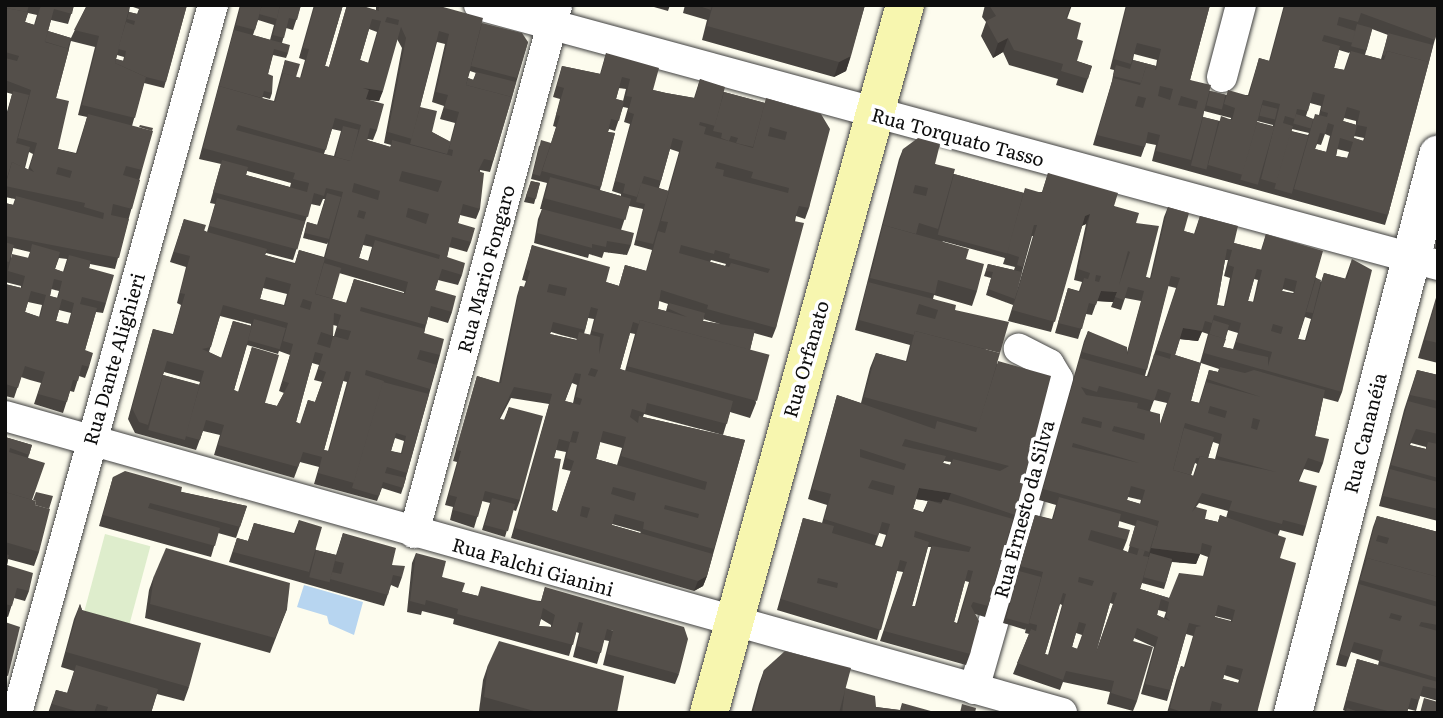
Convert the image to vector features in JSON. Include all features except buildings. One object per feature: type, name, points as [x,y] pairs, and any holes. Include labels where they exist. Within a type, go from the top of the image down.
[{"type":"main road","name":"Rua Orfanato","points":[[709,713],[732,622],[905,5]]},
{"type":"street","name":"Rua Dante Alighieri","points":[[17,713],[213,5]]},
{"type":"street","name":"Rua Torquato Tasso","points":[[479,5],[555,15],[875,115],[1424,261]]},
{"type":"street","points":[[1223,77],[1241,5]]},
{"type":"street","name":"Rua Mario Fongaro","points":[[414,534],[555,15]]},
{"type":"street","name":"Rua Cananéia","points":[[1293,713],[1424,261],[1438,155]]},
{"type":"street","name":"Rua Ernesto da Silva","points":[[974,688],[1040,461],[1058,379],[1049,364],[1019,349]]},
{"type":"street","name":"Rua Falchi Gianini","points":[[5,416],[92,438],[414,534],[1062,713]]},
{"type":"green space","points":[[105,534],[150,546],[129,627],[83,615]]},
{"type":"water","points":[[304,585],[363,602],[354,635],[329,624],[327,616],[297,607]]}]
